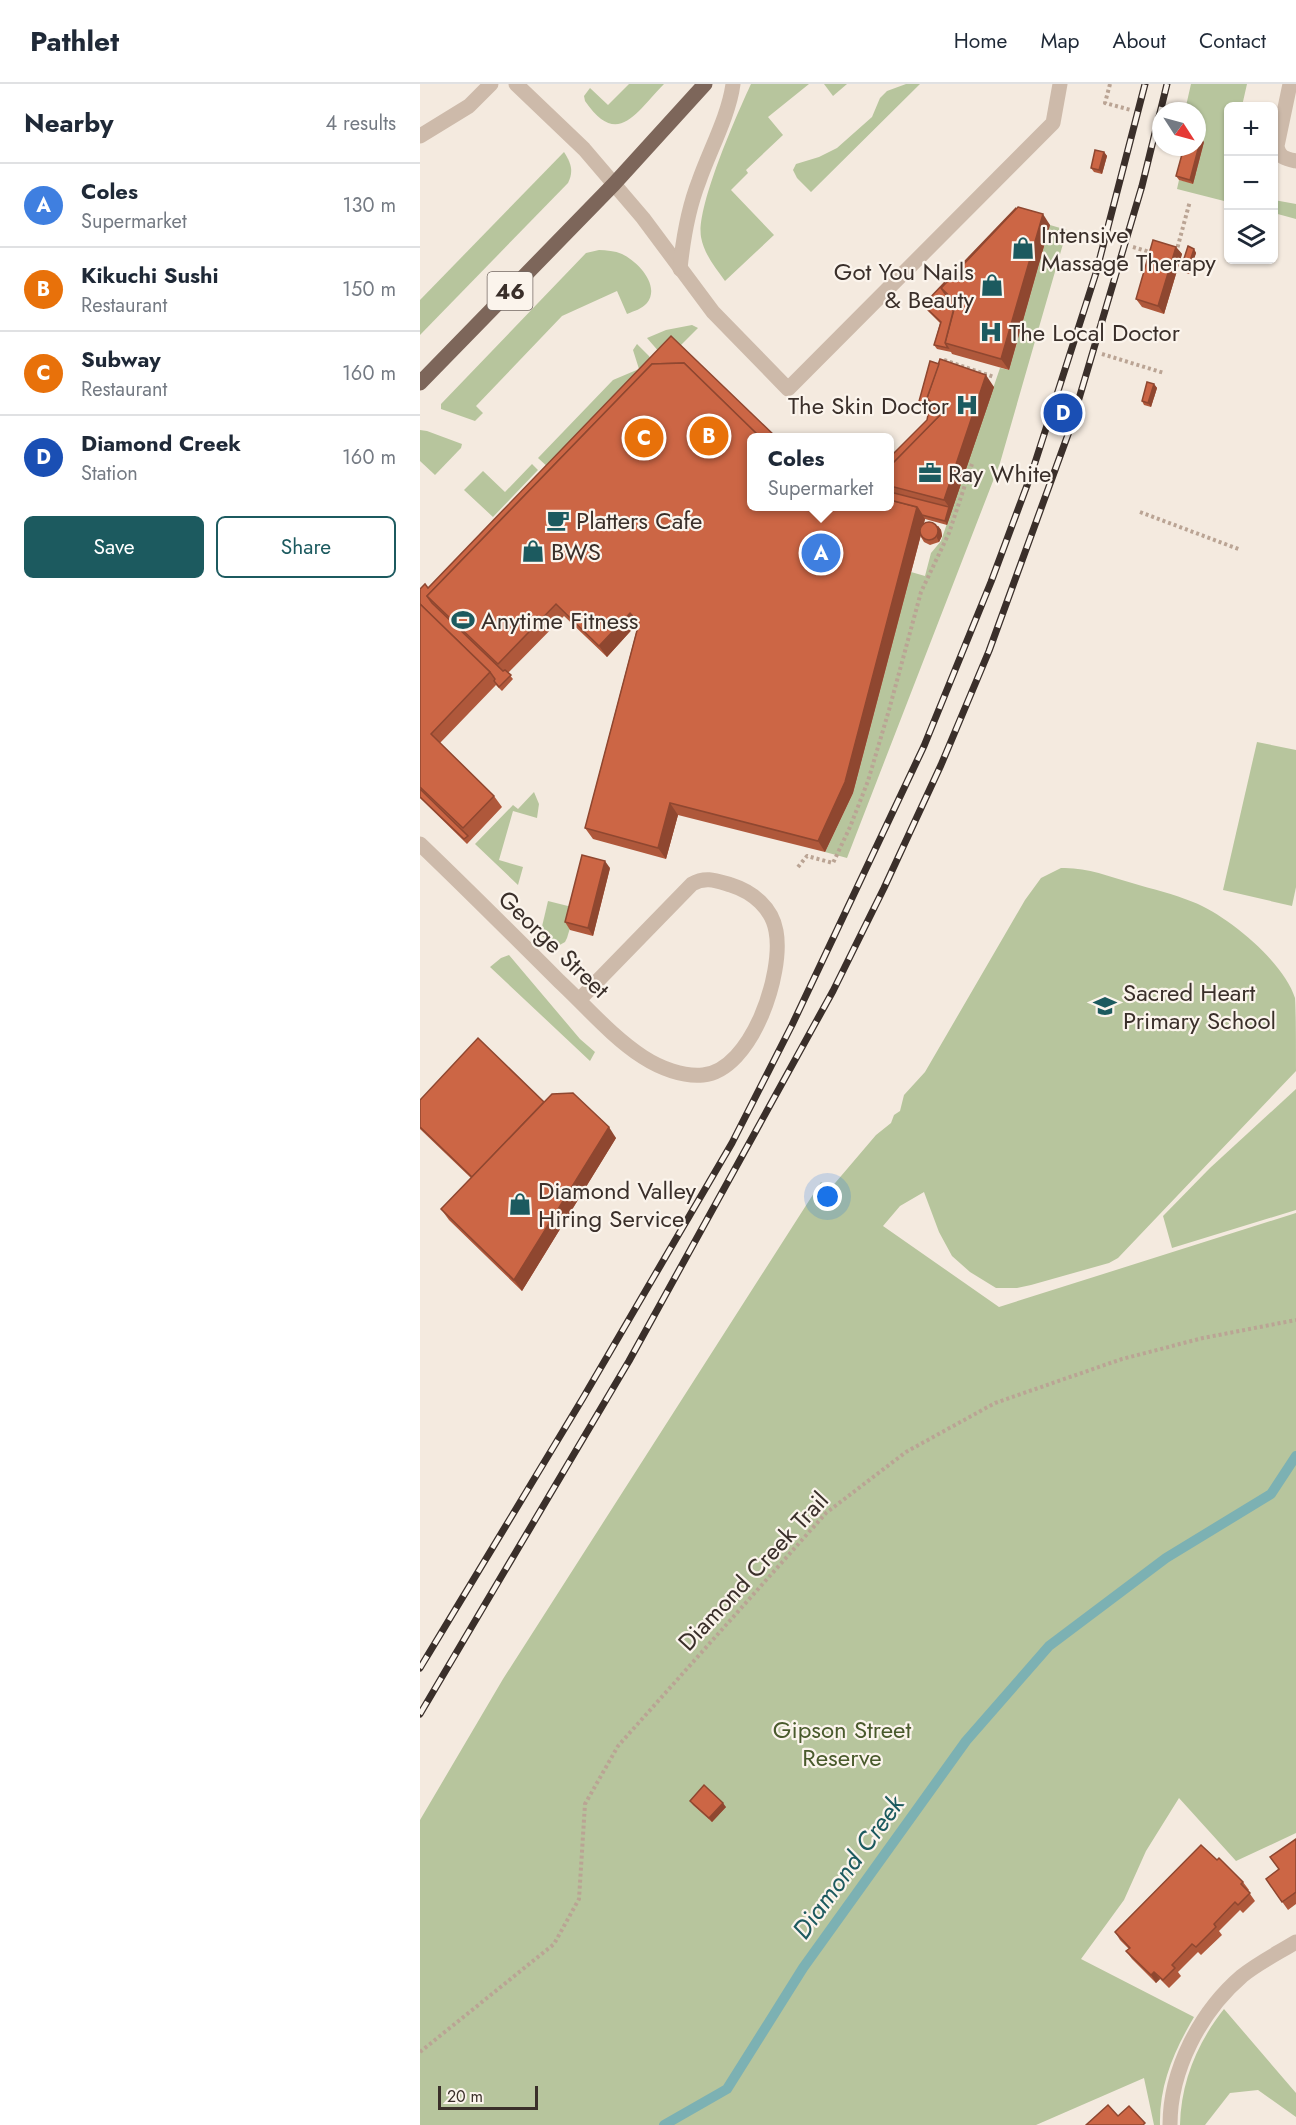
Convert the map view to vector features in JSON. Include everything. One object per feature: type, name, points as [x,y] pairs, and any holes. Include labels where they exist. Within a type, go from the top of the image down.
[{"type":"main road","name":"46","points":[[420,383],[614,184],[705,84]]},
{"type":"street","points":[[420,136],[470,106],[491,84]]},
{"type":"street","points":[[516,84],[584,148],[643,218],[730,331],[788,389],[1053,123],[1060,84]]},
{"type":"street","points":[[680,268],[682,245],[693,200],[728,105],[733,84]]},
{"type":"street","points":[[1290,84],[1277,146],[1282,157],[1296,160]]},
{"type":"street","name":"George Street","points":[[420,844],[579,1000],[627,1045],[644,1058],[685,1074],[704,1075],[718,1071],[736,1056],[749,1039],[770,991],[777,952],[777,932],[773,921],[755,896],[742,889],[712,879],[704,879],[692,884],[579,1000]]},
{"type":"street","points":[[1170,2125],[1173,2087],[1182,2062],[1207,2016],[1241,1977],[1296,1942]]},
{"type":"path","points":[[1110,84],[1105,103],[1131,110]]},
{"type":"path","points":[[1174,259],[1190,201]]},
{"type":"path","points":[[1132,247],[1164,256]]},
{"type":"path","points":[[1102,354],[1164,373]]},
{"type":"path","points":[[942,360],[994,377]]},
{"type":"path","points":[[798,867],[807,856],[833,863],[837,855],[868,781],[921,592],[954,518],[972,464]]},
{"type":"path","points":[[1140,512],[1241,550]]},
{"type":"path","points":[[944,515],[954,518]]},
{"type":"path","name":"Diamond Creek Trail","points":[[420,2052],[555,1944],[579,1899],[585,1804],[618,1746],[826,1514],[906,1452],[995,1403],[1122,1359],[1203,1338],[1296,1320]]},
{"type":"green space","points":[[629,84],[664,84],[635,114],[617,124],[607,123],[585,101],[584,96],[590,88],[608,105]]},
{"type":"green space","points":[[751,84],[809,84],[768,117],[783,135],[746,170],[748,173],[731,190],[774,235],[725,281],[705,249],[701,237],[701,223],[719,160]]},
{"type":"green space","points":[[824,84],[847,84],[833,96]]},
{"type":"green space","points":[[906,84],[920,84],[811,192],[797,178],[793,170],[796,164],[819,157],[837,148],[872,117],[880,98],[887,91]]},
{"type":"green space","points":[[1191,84],[1247,84],[1243,102],[1224,102],[1224,201],[1177,189],[1179,180],[1193,183],[1200,156],[1206,156],[1206,102],[1187,102]]},
{"type":"green space","points":[[564,152],[571,167],[568,183],[420,335],[420,300]]},
{"type":"green space","points":[[1278,201],[1296,204],[1296,219],[1278,214]]},
{"type":"green space","points":[[1050,225],[1067,230],[1000,463],[847,858],[825,852],[853,793],[911,572],[925,576],[931,553],[941,541],[1000,368],[1009,370]]},
{"type":"green space","points":[[599,250],[622,254],[640,268],[649,281],[651,289],[651,296],[647,303],[627,314],[617,291],[562,316],[476,406],[483,413],[475,421],[441,409],[441,404],[586,253]]},
{"type":"green space","points":[[692,325],[698,328],[680,346],[660,353],[647,338],[666,330]]},
{"type":"green space","points":[[637,344],[652,362],[550,469],[538,458],[613,380],[639,369],[633,350]]},
{"type":"green space","points":[[420,430],[462,444],[461,448],[435,475],[420,461]]},
{"type":"green space","points":[[532,464],[538,470],[493,517],[464,490],[483,471],[505,492]]},
{"type":"green space","points":[[1257,742],[1296,750],[1296,887],[1292,906],[1223,890]]},
{"type":"green space","points":[[534,792],[539,804],[537,818],[513,811],[499,860],[523,867],[518,885],[475,844],[513,805],[518,809]]},
{"type":"green space","name":"Gipson Street Reserve","points":[[1061,868],[1097,872],[1207,908],[1253,941],[1267,955],[1289,984],[1295,998],[1296,1071],[1118,1258],[1109,1263],[1031,1285],[996,1288],[970,1272],[952,1256],[939,1232],[924,1192],[900,1206],[883,1226],[999,1307],[1296,1213],[1296,1833],[1236,1861],[1179,1798],[1146,1851],[1124,1900],[1081,1959],[1194,2017],[1169,2069],[1162,2096],[1160,2125],[1154,2125],[1144,2078],[1036,2125],[420,2125],[420,1820],[503,1679],[821,1182],[830,1189],[876,1135],[891,1123],[894,1115],[900,1111],[904,1095],[925,1072],[1025,900],[1041,878]]},
{"type":"green space","points":[[548,901],[576,908],[567,938],[558,946],[540,935]]},
{"type":"green space","points":[[509,955],[580,1039],[595,1052],[590,1061],[490,967]]},
{"type":"green space","points":[[1296,1089],[1296,1210],[1172,1248],[1163,1216],[1210,1168]]},
{"type":"green space","points":[[1224,2009],[1296,2093],[1296,2117],[1258,2090],[1230,2093],[1205,2125],[1180,2125],[1187,2078],[1192,2064],[1206,2035]]},
{"type":"building","points":[[1095,150],[1104,152],[1099,170],[1091,168]]},
{"type":"building","points":[[1182,156],[1196,156],[1190,180],[1176,176]]},
{"type":"building","points":[[1018,207],[1043,214],[1001,359],[945,343],[956,302],[941,288]]},
{"type":"building","points":[[1016,208],[941,288],[955,304],[945,343],[948,348],[934,345],[941,322],[923,305]]},
{"type":"building","points":[[1153,240],[1176,247],[1158,306],[1136,299]]},
{"type":"building","points":[[1188,246],[1194,249],[1187,270],[1181,268]]},
{"type":"building","points":[[671,336],[772,433],[756,433],[684,363],[652,364],[427,596],[503,671],[511,675],[499,687],[490,672],[420,604],[420,589],[425,584],[428,588]]},
{"type":"building","points":[[940,359],[986,375],[944,500],[894,487],[894,462],[942,413],[927,398]]},
{"type":"building","points":[[930,361],[939,364],[927,398],[941,414],[894,462],[894,453],[927,420],[928,415],[918,405]]},
{"type":"building","points":[[684,363],[756,433],[747,433],[747,511],[894,511],[894,501],[917,507],[845,782],[818,841],[670,803],[658,848],[585,828],[639,623],[630,613],[599,646],[556,604],[498,664],[427,596],[652,364]]},
{"type":"building","points":[[1147,382],[1154,384],[1148,403],[1142,401]]},
{"type":"building","points":[[894,493],[949,507],[945,521],[922,515],[917,507],[894,501]]},
{"type":"building","points":[[925,522],[933,522],[938,527],[936,538],[925,540],[920,535],[920,527]]},
{"type":"building","points":[[420,604],[490,672],[431,734],[494,796],[463,828],[420,787]]},
{"type":"building","points":[[420,789],[468,836],[464,839],[420,797]]},
{"type":"building","points":[[582,855],[605,861],[588,928],[565,922]]},
{"type":"building","points":[[478,1038],[544,1102],[472,1177],[420,1127],[420,1100]]},
{"type":"building","name":"Diamond Valley Hiring Service","points":[[573,1093],[609,1127],[514,1280],[441,1209],[552,1094]]},
{"type":"building","points":[[704,1785],[723,1803],[709,1818],[690,1801]]},
{"type":"building","points":[[1296,1839],[1296,1892],[1282,1902],[1266,1879],[1279,1869],[1270,1857]]},
{"type":"building","points":[[1201,1845],[1217,1860],[1219,1858],[1243,1882],[1241,1884],[1250,1893],[1238,1905],[1235,1902],[1214,1924],[1216,1927],[1196,1947],[1192,1944],[1172,1965],[1175,1968],[1163,1980],[1154,1972],[1151,1975],[1126,1951],[1130,1948],[1115,1932]]},
{"type":"building","points":[[1108,2105],[1118,2116],[1129,2106],[1145,2123],[1143,2125],[1086,2125]]},
{"type":"waterway","name":"Diamond Creek","points":[[664,2125],[727,2089],[803,1968],[966,1741],[1049,1646],[1166,1558],[1271,1494],[1296,1456]]},
{"type":"railway","points":[[420,1668],[583,1398],[732,1143],[792,1025],[924,746],[991,582],[1032,472],[1096,273],[1145,84]]},
{"type":"railway","points":[[420,1714],[629,1361],[833,991],[941,765],[989,651],[1070,429],[1142,186],[1167,84]]},
{"type":"place","name":"Intensive Massage Therapy","points":[[1023,248]]},
{"type":"place","name":"Got You Nails & Beauty","points":[[992,285]]},
{"type":"place","name":"The Local Doctor","points":[[991,332]]},
{"type":"place","name":"The Skin Doctor","points":[[967,405]]},
{"type":"place","name":"Diamond Creek","points":[[1063,413]]},
{"type":"place","name":"Kikuchi Sushi","points":[[709,436]]},
{"type":"place","name":"Subway","points":[[644,438]]},
{"type":"place","name":"Ray White","points":[[930,473]]},
{"type":"place","name":"Platters Cafe","points":[[558,520]]},
{"type":"place","name":"BWS","points":[[533,551]]},
{"type":"place","name":"Coles","points":[[821,553]]},
{"type":"place","name":"Anytime Fitness","points":[[463,620]]},
{"type":"place","name":"Sacred Heart Primary School","points":[[1105,1006]]},
{"type":"place","name":"Diamond Valley Hiring Service","points":[[520,1204]]}]
